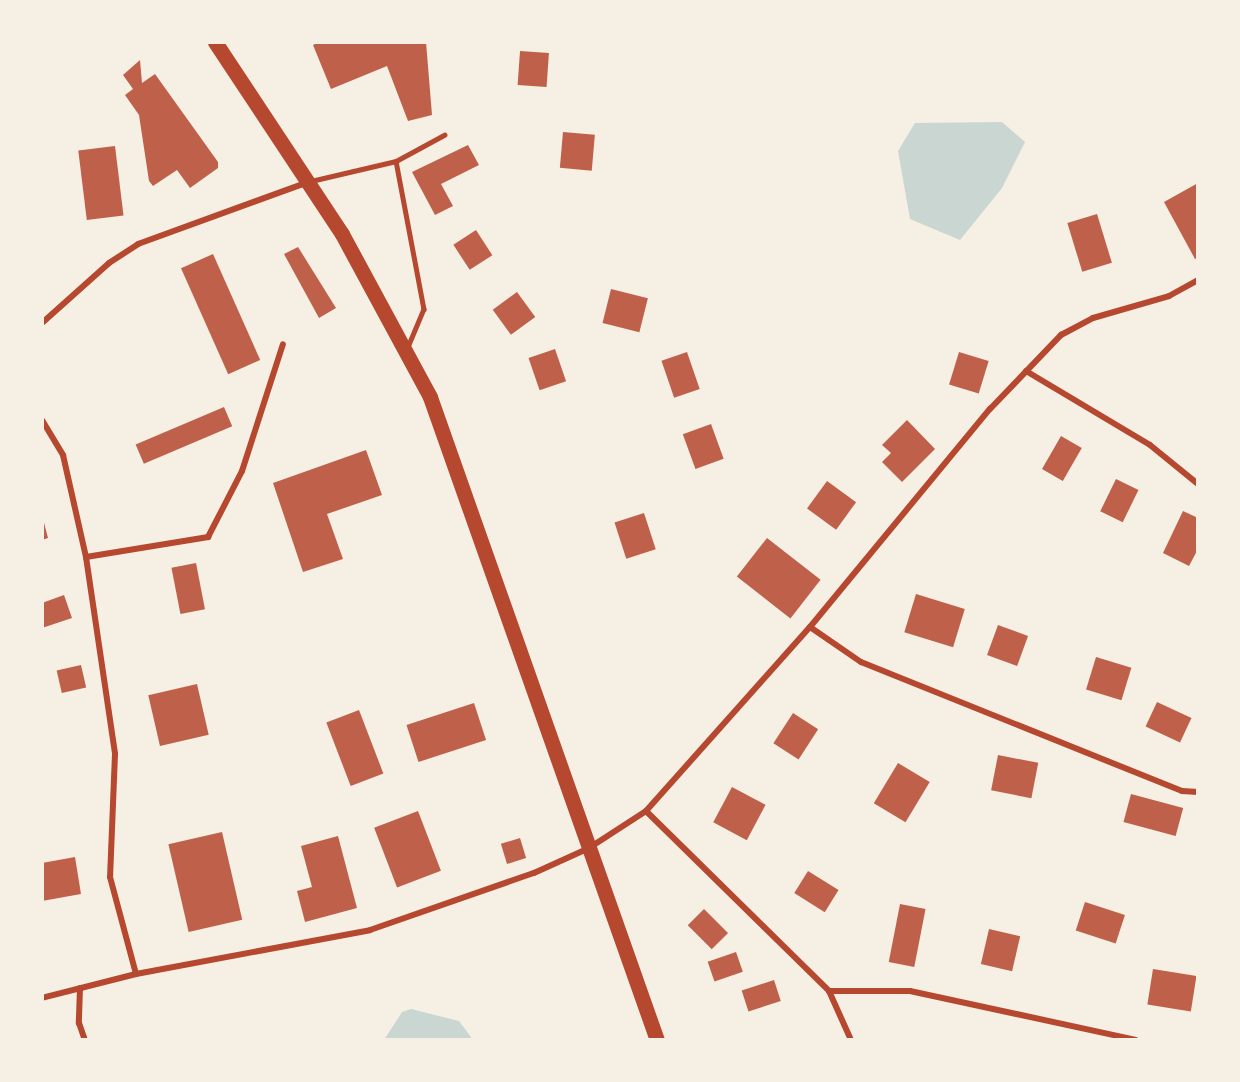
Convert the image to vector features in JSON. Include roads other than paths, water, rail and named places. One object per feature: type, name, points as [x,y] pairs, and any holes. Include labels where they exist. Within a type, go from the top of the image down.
[{"type":"main road","points":[[215,42],[342,234],[430,397],[657,1040]]},
{"type":"street","points":[[42,323],[109,262],[138,244],[308,182]]},
{"type":"street","points":[[42,998],[136,974],[370,930],[534,873],[589,848],[646,811],[810,627],[990,409],[1061,335],[1093,318],[1169,296],[1198,280]]},
{"type":"street","points":[[86,557],[208,537],[242,471],[283,344]]},
{"type":"street","points":[[1026,371],[1150,445],[1198,484]]},
{"type":"street","points":[[42,420],[63,455],[86,557],[115,754],[110,877],[136,974]]},
{"type":"street","points":[[810,627],[861,663],[1182,791],[1198,792]]},
{"type":"street","points":[[646,811],[829,991],[851,1040]]},
{"type":"street","points":[[80,988],[79,1023],[85,1040]]},
{"type":"street","points":[[829,991],[910,991],[1136,1040]]},
{"type":"lane","points":[[308,182],[396,161],[444,135]]},
{"type":"lane","points":[[396,161],[424,309],[406,352]]}]
